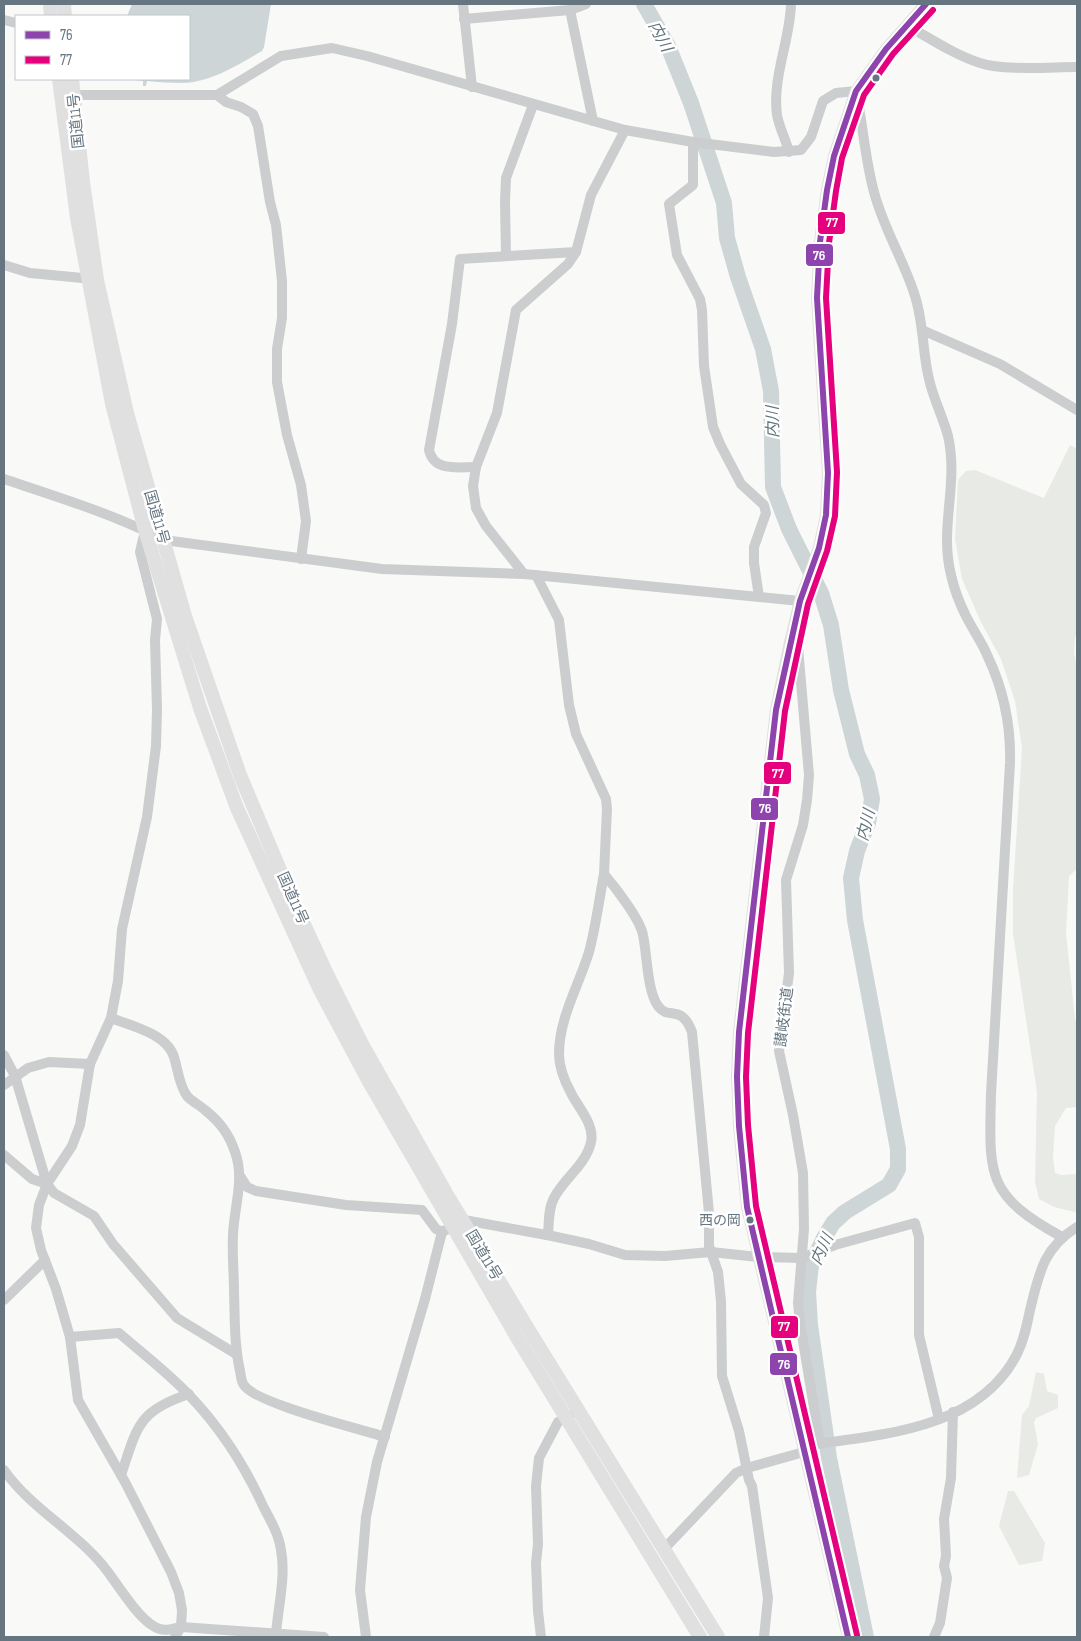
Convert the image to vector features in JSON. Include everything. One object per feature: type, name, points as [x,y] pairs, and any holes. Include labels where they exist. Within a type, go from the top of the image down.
[{"type":"highway","name":"国道11号","points":[[59,80],[78,218],[92,279],[127,413],[185,616],[218,714],[240,775],[291,896],[326,972],[452,1226]]},
{"type":"highway","name":"国道11号","points":[[72,80],[92,279],[112,404],[145,530],[200,708],[237,808],[320,990],[368,1080],[452,1226],[572,1414],[664,1549],[718,1637]]},
{"type":"highway","name":"国道11号","points":[[572,1414],[700,1637]]},
{"type":"main road","points":[[848,1637],[747,1207],[743,1171],[738,1077],[739,1032],[776,710],[782,674],[800,601],[814,560],[826,515],[828,473],[817,298],[820,242],[826,190],[834,156],[856,91],[886,50],[926,4]]},
{"type":"street","points":[[462,4],[472,88]]},
{"type":"street","points":[[464,19],[570,10],[586,4]]},
{"type":"street","points":[[790,152],[778,116],[777,103],[791,4]]},
{"type":"street","points":[[570,10],[593,121]]},
{"type":"street","points":[[908,26],[960,55],[982,64],[1004,67],[1077,67]]},
{"type":"street","points":[[74,95],[217,95],[281,56],[332,48],[367,56],[472,88],[625,130],[695,142],[774,152],[790,152],[801,150],[811,137],[823,101],[836,93],[856,91],[867,162],[874,193],[920,312],[924,358],[929,381],[948,435],[952,471],[946,533],[948,563],[964,613],[988,656],[998,680],[1008,721],[1010,742],[989,1149],[1000,1188],[1009,1200],[1029,1218],[1062,1237]]},
{"type":"street","points":[[217,95],[226,102],[241,107],[253,114],[258,126],[270,202],[276,225],[282,281],[282,318],[277,349],[277,382],[287,435],[301,485],[306,521],[301,559]]},
{"type":"street","points":[[506,256],[504,202],[506,178],[533,104]]},
{"type":"street","points":[[524,574],[486,526],[476,508],[473,486],[476,467],[497,413],[516,310],[568,264],[576,252],[591,195],[625,130]]},
{"type":"street","points":[[695,142],[693,185],[669,204],[677,254],[700,299],[704,366],[713,427],[741,484],[764,505],[766,513],[754,547],[754,563],[759,597]]},
{"type":"street","points":[[476,467],[437,464],[431,458],[429,450],[452,324],[460,259],[576,252]]},
{"type":"street","points":[[4,265],[30,273],[92,279]]},
{"type":"street","points":[[922,330],[1000,364],[1077,410]]},
{"type":"street","points":[[4,479],[73,502],[145,530],[164,540],[382,569],[524,574],[800,601]]},
{"type":"street","points":[[145,530],[140,552],[158,619],[155,640],[156,746],[147,817],[122,929],[118,981],[112,1018],[90,1064],[80,1125],[72,1146],[47,1184],[39,1205],[36,1228],[70,1337],[78,1400],[121,1475],[171,1572],[176,1586],[182,1610],[181,1627],[175,1637]]},
{"type":"street","points":[[536,575],[559,620],[572,719],[576,734],[606,799],[607,809],[604,874],[589,951],[562,1031],[559,1055],[564,1076],[584,1114],[592,1140],[583,1161],[554,1198],[551,1205],[548,1235]]},
{"type":"street","name":"讃岐街道","points":[[796,619],[808,800],[803,825],[786,880],[789,973],[779,1051],[803,1173],[806,1258],[798,1303],[821,1444]]},
{"type":"street","points":[[604,874],[614,886],[643,934],[648,972],[657,1005],[663,1010],[682,1016],[688,1021],[692,1032],[709,1213],[709,1246],[718,1272],[721,1301],[722,1376],[739,1431],[752,1486],[768,1598],[764,1637]]},
{"type":"street","points":[[112,1018],[148,1032],[166,1044],[173,1054],[180,1081],[188,1097],[225,1129],[236,1153],[240,1176],[233,1236],[234,1332],[236,1354],[244,1385],[254,1394],[322,1419],[385,1437]]},
{"type":"street","points":[[4,1054],[15,1076],[47,1184],[54,1193],[94,1216],[113,1244],[177,1318],[236,1354]]},
{"type":"street","points":[[4,1084],[28,1068],[48,1062],[90,1064]]},
{"type":"street","points":[[4,1155],[32,1179],[47,1184]]},
{"type":"street","points":[[240,1176],[247,1187],[256,1191],[346,1205],[422,1210],[436,1229],[452,1226],[548,1235],[589,1244],[625,1255],[665,1256],[711,1252],[758,1257],[806,1258],[835,1246],[915,1223],[919,1237],[919,1335],[938,1419]]},
{"type":"street","points":[[366,1637],[360,1590],[366,1517],[377,1462],[452,1226]]},
{"type":"street","points":[[664,1549],[736,1473],[821,1444],[903,1431],[938,1419],[981,1397],[995,1385],[1017,1354],[1042,1266],[1049,1253],[1062,1237],[1077,1227]]},
{"type":"street","points":[[4,1300],[45,1260]]},
{"type":"street","points":[[70,1337],[119,1333],[188,1394],[208,1416],[238,1458],[253,1482],[281,1548],[283,1564],[276,1634]]},
{"type":"street","points":[[121,1475],[138,1427],[147,1416],[158,1406],[188,1394]]},
{"type":"street","points":[[934,1637],[940,1623],[947,1578],[944,1566],[946,1556],[944,1519],[951,1478],[953,1412]]},
{"type":"street","points":[[541,1637],[536,1563],[538,1544],[536,1486],[539,1458],[558,1422],[572,1414]]},
{"type":"street","points":[[4,1470],[11,1481],[37,1506],[97,1558],[134,1608],[155,1628],[170,1630],[181,1627],[324,1637]]},
{"type":"shaded area","points":[[132,4],[271,4],[262,51],[224,72],[204,80],[182,83],[147,81],[146,86],[143,86],[143,81],[134,80],[190,80],[190,15],[127,15]]},
{"type":"shaded area","points":[[1070,445],[1077,449],[1077,636],[1075,637],[1074,652],[1077,668],[1077,869],[1069,876],[1066,933],[1075,1019],[1077,1022],[1077,1107],[1066,1108],[1055,1126],[1053,1158],[1055,1173],[1061,1175],[1077,1174],[1077,1212],[1054,1207],[1039,1199],[1035,1182],[1037,1092],[1013,934],[1013,889],[1022,748],[1015,701],[1001,659],[981,622],[962,579],[955,539],[958,480],[966,471],[975,470],[1044,498]]},
{"type":"shaded area","points":[[1036,1372],[1044,1374],[1047,1391],[1058,1395],[1058,1408],[1036,1418],[1034,1423],[1038,1444],[1029,1475],[1017,1478],[1022,1415],[1029,1406]]},
{"type":"shaded area","points":[[1008,1491],[1014,1491],[1045,1543],[1042,1561],[1019,1565],[999,1526]]},
{"type":"waterway","name":"内川","points":[[644,4],[668,46],[691,103],[724,203],[727,238],[738,277],[763,349],[771,391],[773,487],[789,529],[821,593],[831,625],[841,690],[857,754],[867,775],[872,799],[868,823],[857,851],[851,878],[855,920],[898,1149],[898,1169],[889,1185],[845,1212],[833,1223],[811,1265],[808,1292],[810,1325],[829,1458],[866,1637]]},
{"type":"transit line","name":"76","points":[[848,1637],[747,1207],[739,1126],[737,1077],[739,1032],[776,710],[800,601],[819,548],[826,515],[828,473],[817,298],[820,242],[827,190],[834,156],[856,91],[886,49],[926,4]]},
{"type":"transit line","name":"77","points":[[857,1635],[756,1206],[748,1125],[746,1077],[748,1033],[785,711],[808,604],[827,551],[835,516],[837,472],[826,298],[829,243],[836,191],[842,158],[864,95],[893,54],[933,10]]},
{"type":"place","name":"西の岡","points":[[750,1220]]}]
